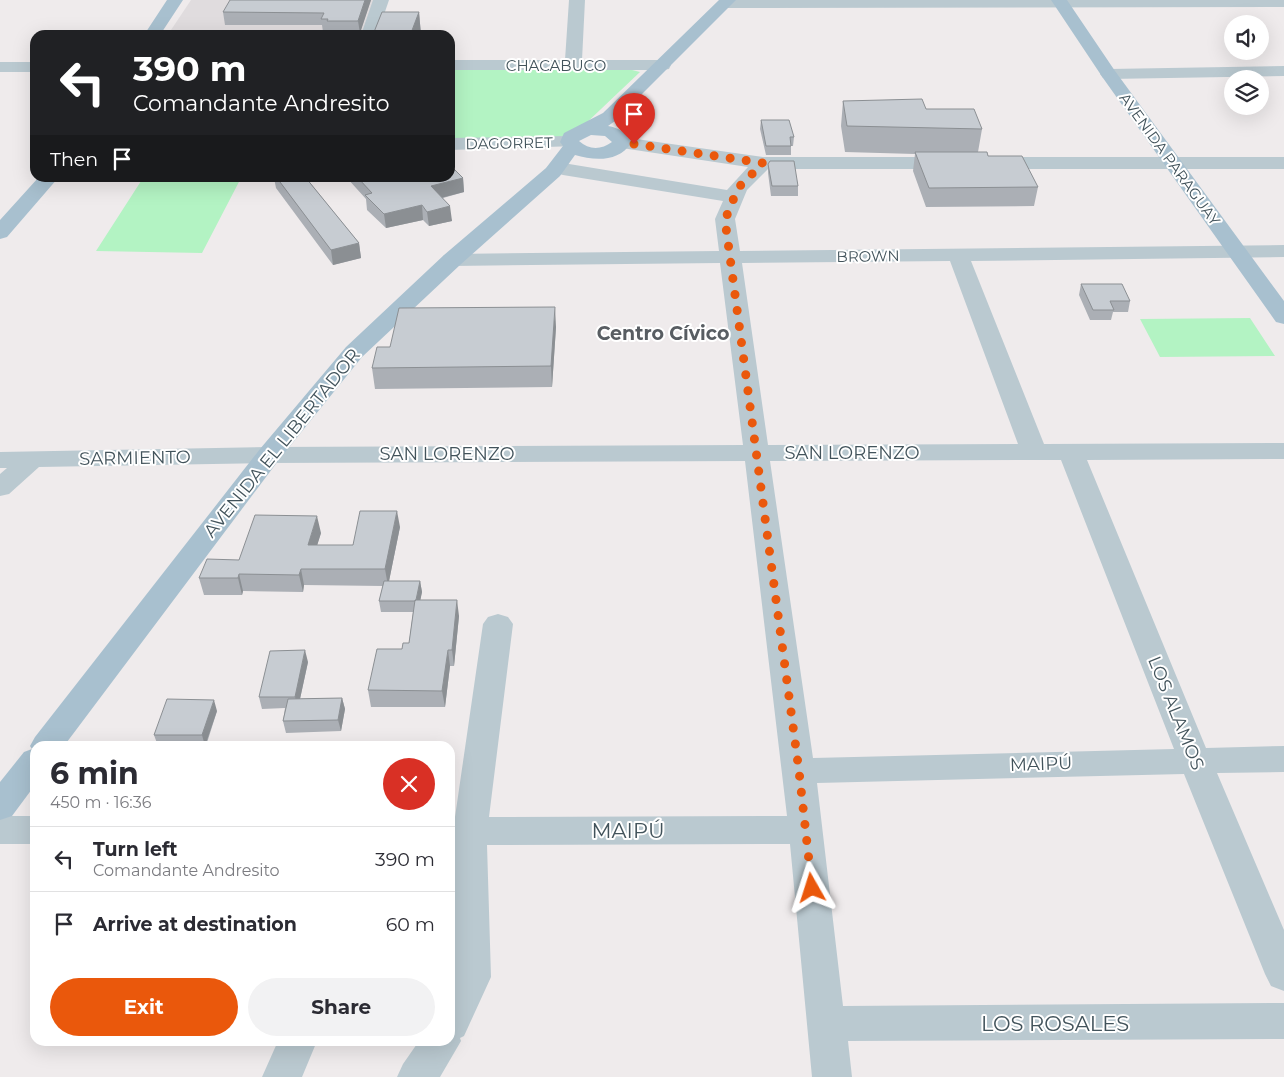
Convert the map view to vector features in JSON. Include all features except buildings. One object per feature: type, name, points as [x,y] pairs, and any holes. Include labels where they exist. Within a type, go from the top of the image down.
[{"type":"main road","points":[[155,30],[175,0]]},
{"type":"main road","name":"AVENIDA PARAGUAY","points":[[1060,1],[1172,163],[1284,317]]},
{"type":"main road","points":[[603,153],[586,152],[571,145],[571,137],[588,130],[614,130],[663,66],[726,2]]},
{"type":"main road","name":"AVENIDA EL LIBERTADOR","points":[[50,741],[269,455],[354,352],[452,260],[558,171],[614,150],[614,130]]},
{"type":"main road","name":"AVENIDA EL LIBERTADOR","points":[[558,171],[571,145]]},
{"type":"main road","points":[[0,233],[45,182]]},
{"type":"main road","points":[[0,807],[30,768]]},
{"type":"street","points":[[371,30],[380,0]]},
{"type":"street","points":[[573,65],[577,0]]},
{"type":"street","points":[[726,2],[1284,2]]},
{"type":"street","name":"CHACABUCO","points":[[455,65],[663,66]]},
{"type":"street","points":[[0,67],[30,67]]},
{"type":"street","points":[[1109,74],[1284,71]]},
{"type":"street","points":[[614,130],[763,163],[1284,163]]},
{"type":"street","name":"DAGORRET","points":[[455,144],[571,145]]},
{"type":"street","points":[[763,163],[738,188],[725,220],[799,771],[832,1077]]},
{"type":"street","points":[[558,171],[735,197]]},
{"type":"street","name":"BROWN","points":[[452,260],[1284,251]]},
{"type":"street","points":[[958,254],[1034,452]]},
{"type":"street","name":"SAN LORENZO","points":[[269,455],[1284,451]]},
{"type":"street","name":"LOS ALAMOS","points":[[1071,452],[1195,760],[1284,974]]},
{"type":"street","name":"SARMIENTO","points":[[0,460],[269,455]]},
{"type":"street","points":[[0,488],[32,460]]},
{"type":"street","points":[[455,1013],[472,977],[460,831],[498,624]]},
{"type":"street","name":"MAIPÚ","points":[[799,771],[1284,759]]},
{"type":"street","points":[[0,830],[30,830]]},
{"type":"street","name":"MAIPÚ","points":[[460,831],[805,830]]},
{"type":"street","name":"LOS ROSALES","points":[[826,1024],[1284,1021]]},
{"type":"street","points":[[282,1077],[296,1046]]},
{"type":"street","points":[[417,1077],[439,1046]]},
{"type":"shaded area","points":[[191,0],[374,0],[363,30],[171,30]]},
{"type":"green space","points":[[620,67],[640,72],[581,128],[554,140],[455,142],[455,68]]},
{"type":"green space","points":[[140,182],[239,182],[202,253],[96,251]]},
{"type":"green space","points":[[1250,318],[1275,356],[1160,357],[1140,319]]},
{"type":"district","name":"Centro Cívico","points":[[663,333]]},
{"type":"route","points":[[634,144],[763,163],[738,188],[725,220],[799,771],[812,888]]}]
